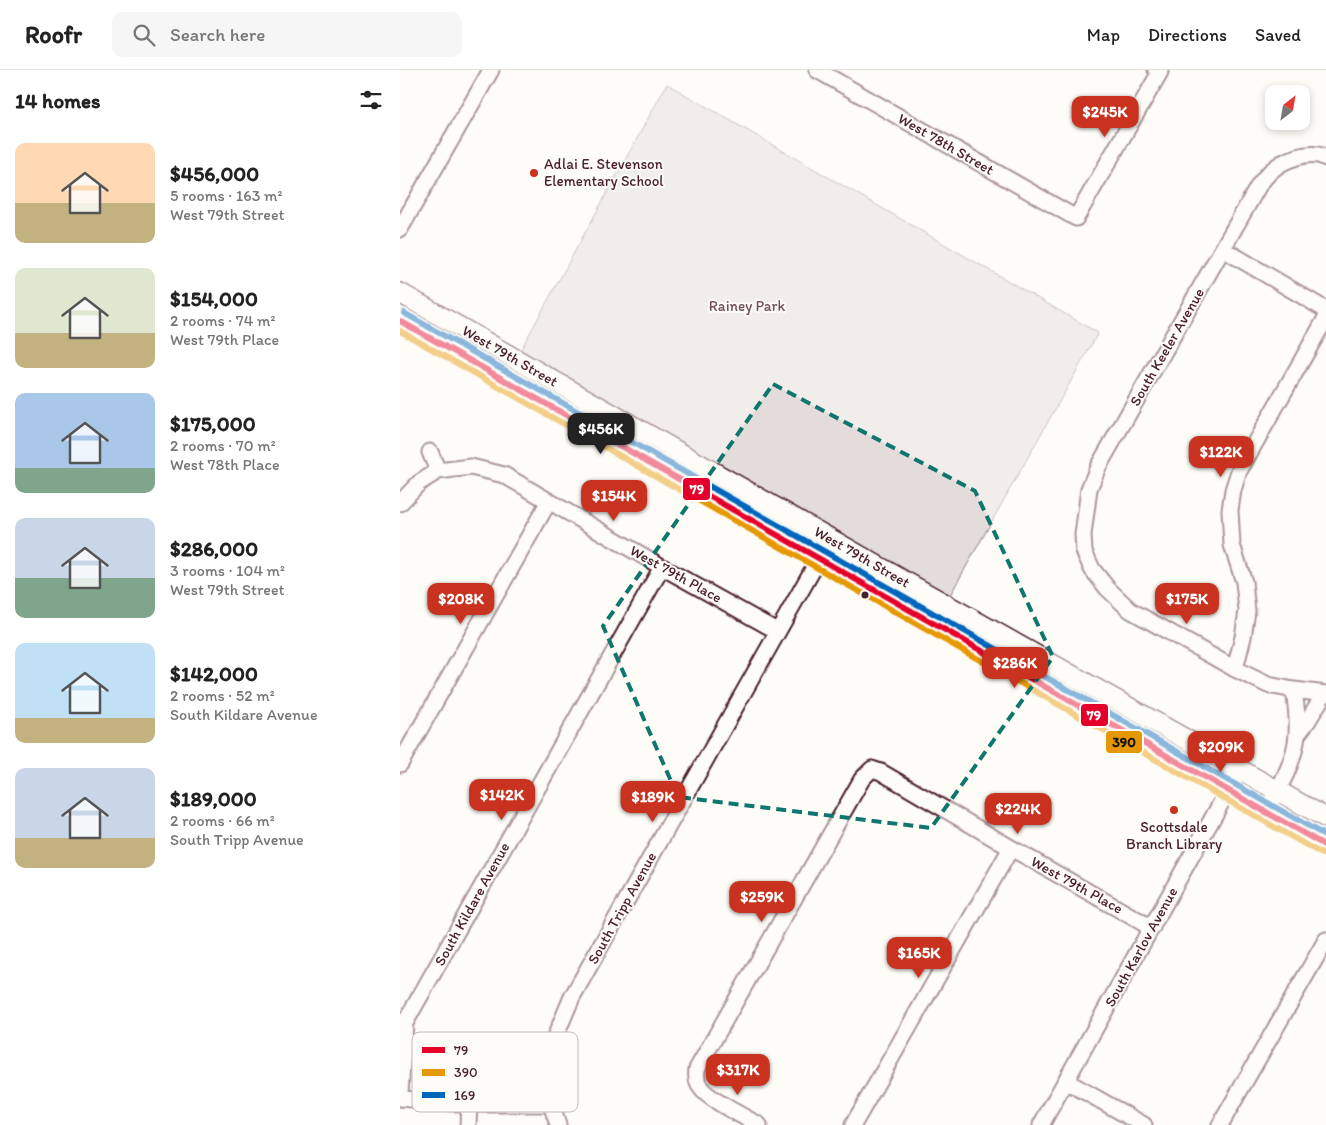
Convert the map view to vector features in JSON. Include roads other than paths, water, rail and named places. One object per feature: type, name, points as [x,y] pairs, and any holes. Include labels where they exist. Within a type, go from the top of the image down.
[{"type":"main road","name":"West 79th Street","points":[[400,293],[830,539],[1326,818]]},
{"type":"main road","name":"West 79th Street","points":[[400,321],[1326,846]]},
{"type":"street","points":[[400,229],[491,70]]},
{"type":"street","name":"West 78th Street","points":[[817,70],[1076,218],[1158,71]]},
{"type":"street","name":"South Keeler Avenue","points":[[1235,669],[1130,610],[1106,588],[1092,569],[1084,551],[1083,534],[1090,489],[1098,467],[1259,185],[1271,171],[1289,161],[1305,155],[1326,158]]},
{"type":"street","points":[[1223,249],[1326,310]]},
{"type":"street","points":[[1265,812],[1278,791],[1291,761],[1298,735],[1325,694],[1268,685],[1235,669],[1247,611],[1244,582],[1232,545],[1230,510],[1233,490],[1239,471],[1326,318]]},
{"type":"street","points":[[400,503],[419,483],[438,471],[430,452]]},
{"type":"street","name":"West 79th Place","points":[[438,471],[471,467],[504,475],[777,631]]},
{"type":"street","points":[[400,764],[548,501]]},
{"type":"street","name":"South Tripp Avenue","points":[[557,1032],[572,996],[830,539]]},
{"type":"street","name":"South Kildare Avenue","points":[[400,1092],[405,1023],[662,567]]},
{"type":"street","points":[[1294,690],[1298,735]]},
{"type":"street","name":"West 79th Place","points":[[759,1125],[711,1098],[701,1088],[696,1077],[697,1069],[870,765],[1010,848],[1152,928]]},
{"type":"street","name":"South Karlov Avenue","points":[[1041,1125],[1240,769]]},
{"type":"street","points":[[853,1125],[1010,848]]},
{"type":"street","points":[[1220,1125],[1326,940]]},
{"type":"street","points":[[1066,1081],[1144,1125]]},
{"type":"street","points":[[468,1125],[469,1112]]},
{"type":"street","name":"South Tripp Avenue","points":[[554,1112],[558,1125]]},
{"type":"place","name":"Adlai E. Stevenson Elementary School","points":[[534,173]]},
{"type":"place","name":"Scottsdale Branch Library","points":[[1174,810]]},
{"type":"park label","name":"Rainey Park","points":[[747,306]]}]
